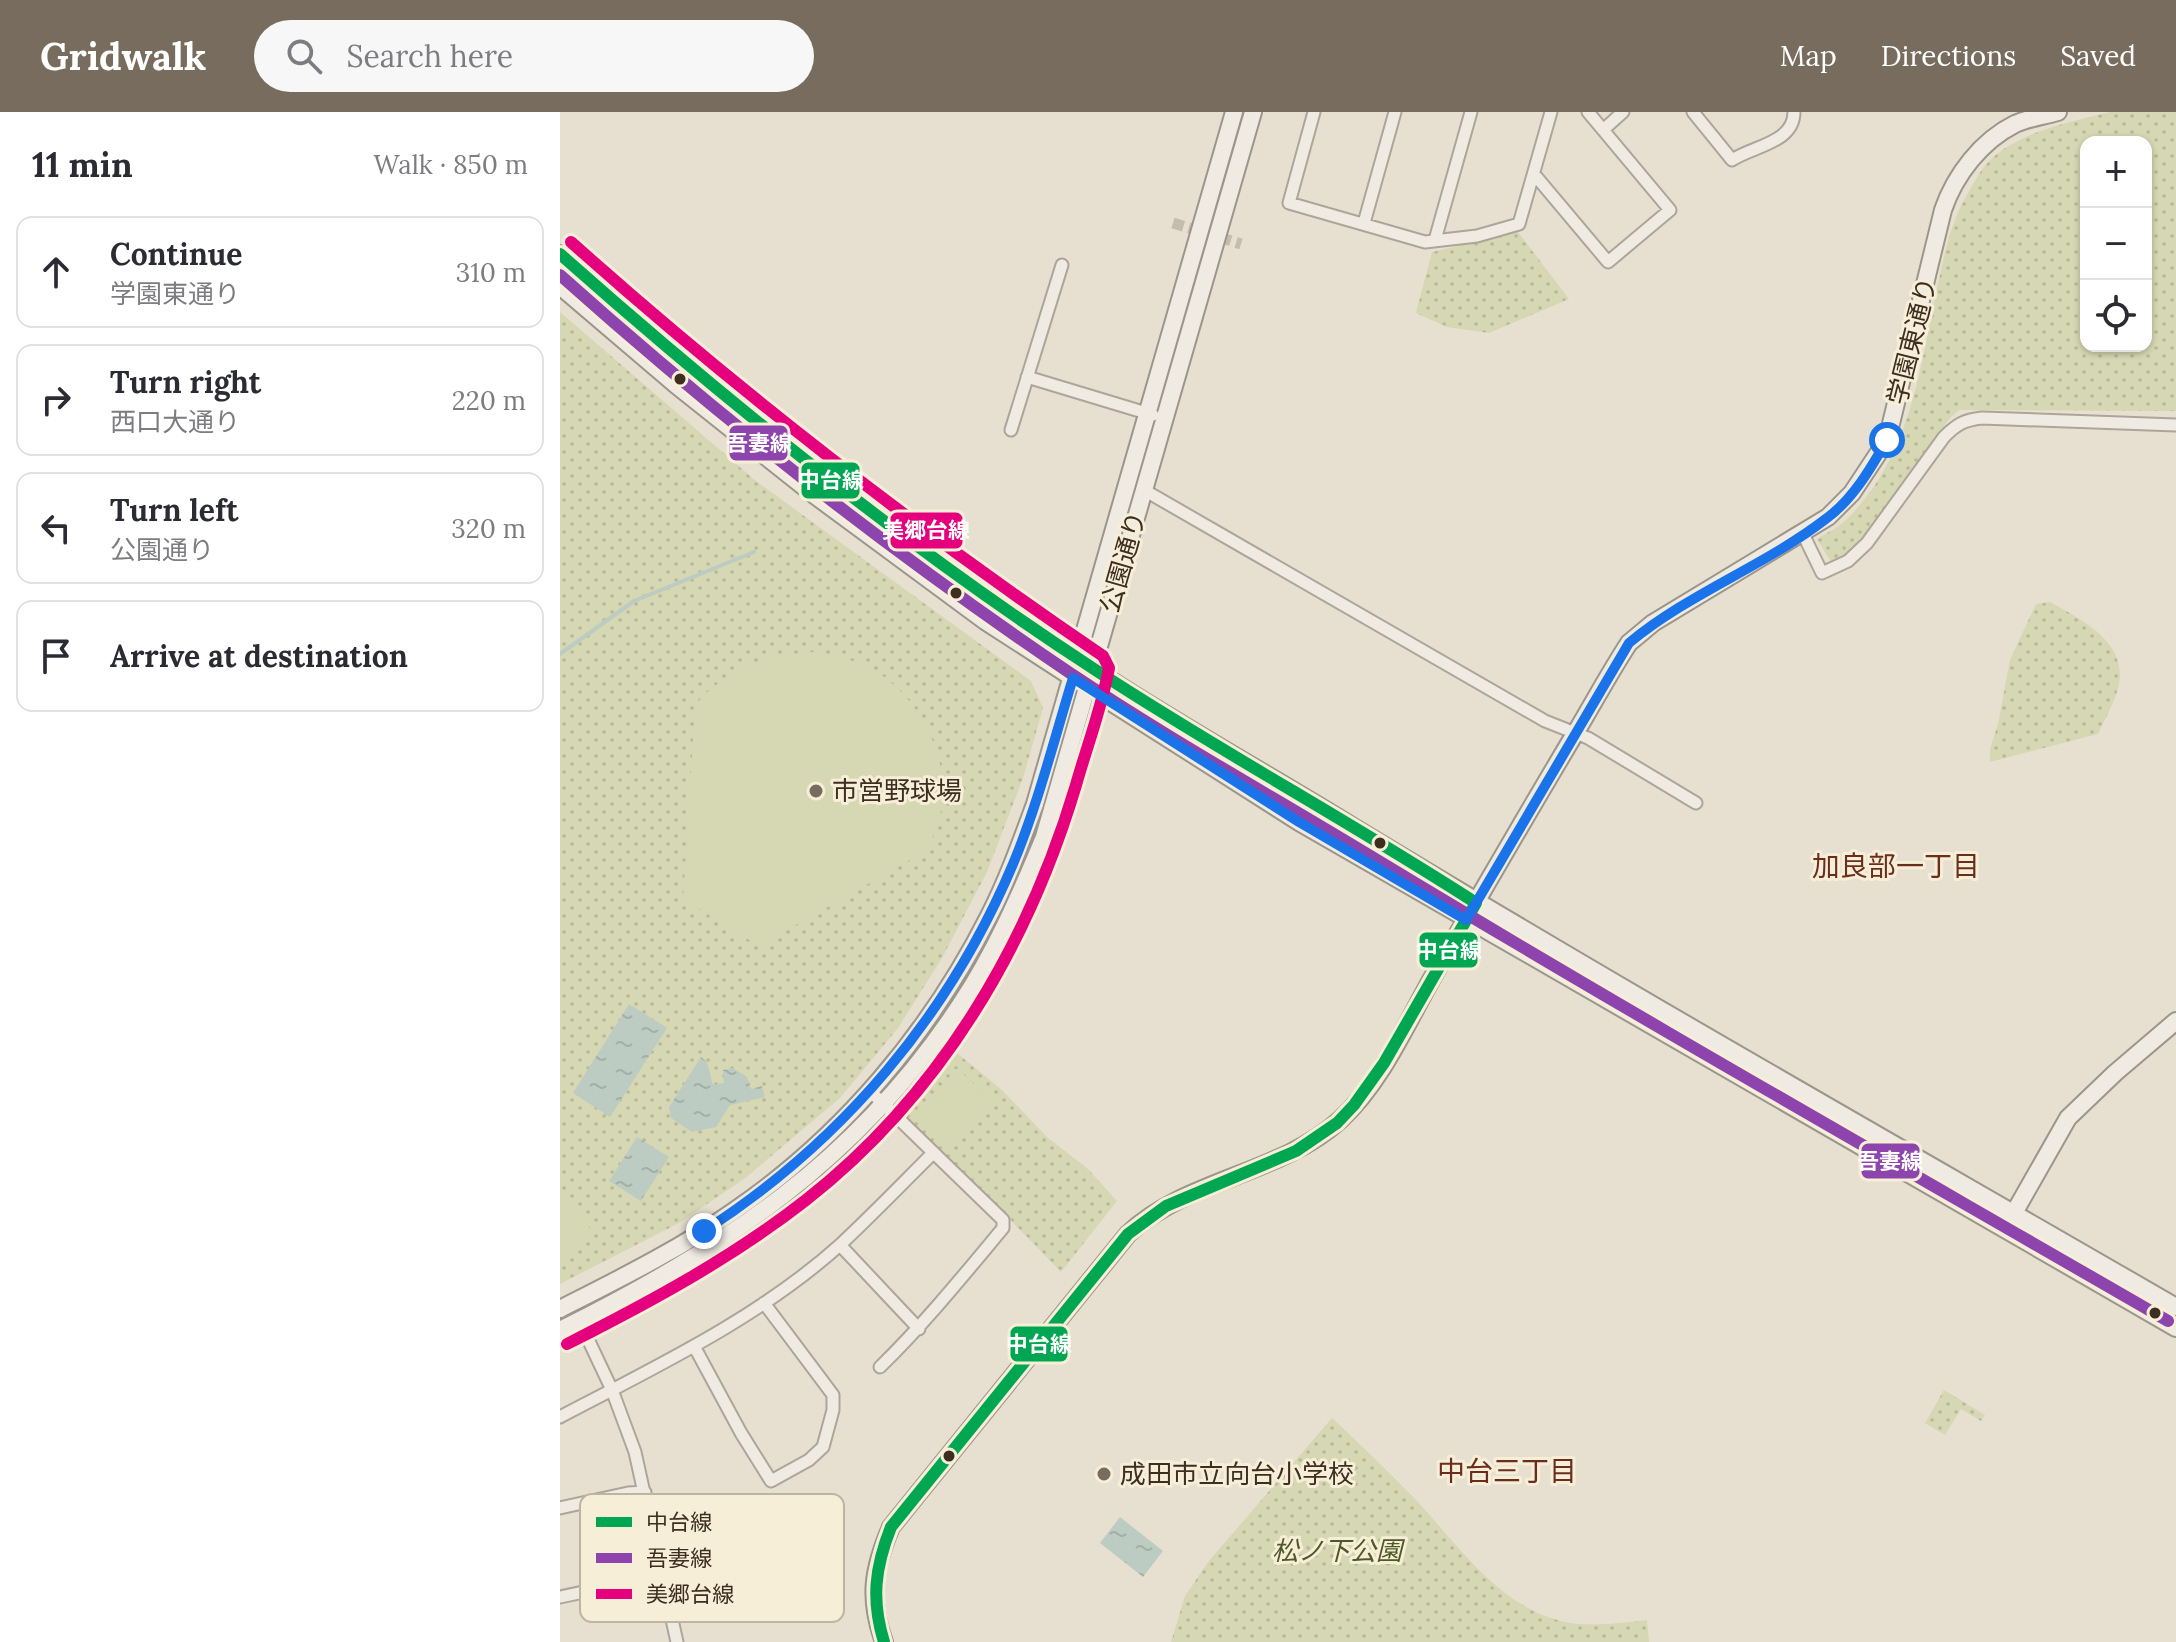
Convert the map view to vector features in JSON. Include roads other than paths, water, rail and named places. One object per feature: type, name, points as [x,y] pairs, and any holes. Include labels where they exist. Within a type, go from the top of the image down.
[{"type":"street","name":"公園通り","points":[[1086,664],[1149,414],[1234,112]]},
{"type":"street","name":"公園通り","points":[[560,1309],[704,1231],[735,1211],[801,1159],[870,1091],[930,1015],[990,915],[1080,683],[1144,490],[1253,112]]},
{"type":"street","points":[[1314,112],[1289,203],[1425,242],[1477,236],[1519,224],[1551,112]]},
{"type":"street","points":[[1364,223],[1395,112]]},
{"type":"street","points":[[1435,240],[1471,112]]},
{"type":"street","points":[[1534,174],[1608,262],[1670,210],[1588,112]]},
{"type":"street","points":[[1603,130],[1623,112]]},
{"type":"street","points":[[1693,112],[1732,160],[1746,150],[1784,135],[1792,124],[1794,112]]},
{"type":"street","name":"学園東通り","points":[[884,1642],[876,1620],[873,1597],[882,1548],[891,1527],[1128,1234],[1147,1216],[1173,1202],[1299,1150],[1354,1106],[1381,1067],[1629,643],[1653,623],[1803,534],[1828,517],[1852,493],[1887,440],[1943,210],[1957,178],[1998,135],[2017,123],[2058,112]]},
{"type":"street","points":[[560,254],[737,406],[889,524],[1086,664],[1476,903],[2176,1307]]},
{"type":"street","points":[[1011,430],[1062,265]]},
{"type":"street","points":[[560,286],[676,385],[813,494],[985,621],[1080,683],[1299,822],[2176,1328]]},
{"type":"street","points":[[1027,377],[1165,419]]},
{"type":"street","points":[[1803,534],[1822,573],[1848,561],[1867,543],[1944,437],[1965,420],[1982,418],[2176,425]]},
{"type":"street","points":[[1144,490],[1545,721],[1588,738],[1696,803]]},
{"type":"street","name":"公園通り","points":[[560,1330],[659,1277],[753,1220],[825,1163],[907,1077],[961,1004],[1016,905],[1044,837],[1080,683]]},
{"type":"street","points":[[2004,1230],[2068,1118],[2176,1021]]},
{"type":"street","points":[[870,1091],[1003,1220],[1003,1228],[919,1329],[880,1367]]},
{"type":"street","points":[[560,1417],[694,1346],[764,1303],[840,1245],[932,1154]]},
{"type":"street","points":[[840,1245],[919,1329]]},
{"type":"street","points":[[694,1346],[771,1481],[809,1460],[823,1447],[833,1410],[833,1395],[764,1303]]},
{"type":"street","points":[[579,1320],[612,1390],[635,1452],[645,1492],[623,1494]]},
{"type":"street","points":[[560,1508],[580,1504]]},
{"type":"street","points":[[560,1597],[580,1593]]},
{"type":"street","points":[[673,1622],[677,1642]]},
{"type":"water","points":[[629,1004],[667,1028],[610,1117],[573,1093]]},
{"type":"water","points":[[701,1057],[707,1062],[713,1085],[724,1083],[723,1070],[733,1068],[747,1077],[751,1089],[762,1086],[765,1097],[730,1105],[716,1127],[692,1132],[671,1118],[669,1107]]},
{"type":"water","points":[[637,1137],[669,1157],[641,1201],[609,1181]]},
{"type":"water","points":[[1120,1517],[1163,1551],[1143,1577],[1100,1543]]},
{"type":"waterway","points":[[560,654],[634,601],[754,552]]},
{"type":"tunnel","points":[[1173,223],[1241,244]]},
{"type":"place","name":"市営野球場","points":[[816,791]]},
{"type":"place","name":"成田市立向台小学校","points":[[1104,1474]]},
{"type":"district","name":"加良部一丁目","points":[[1896,866]]},
{"type":"district","name":"中台三丁目","points":[[1507,1471]]},
{"type":"park label","name":"松ノ下公園","points":[[1337,1551]]}]
